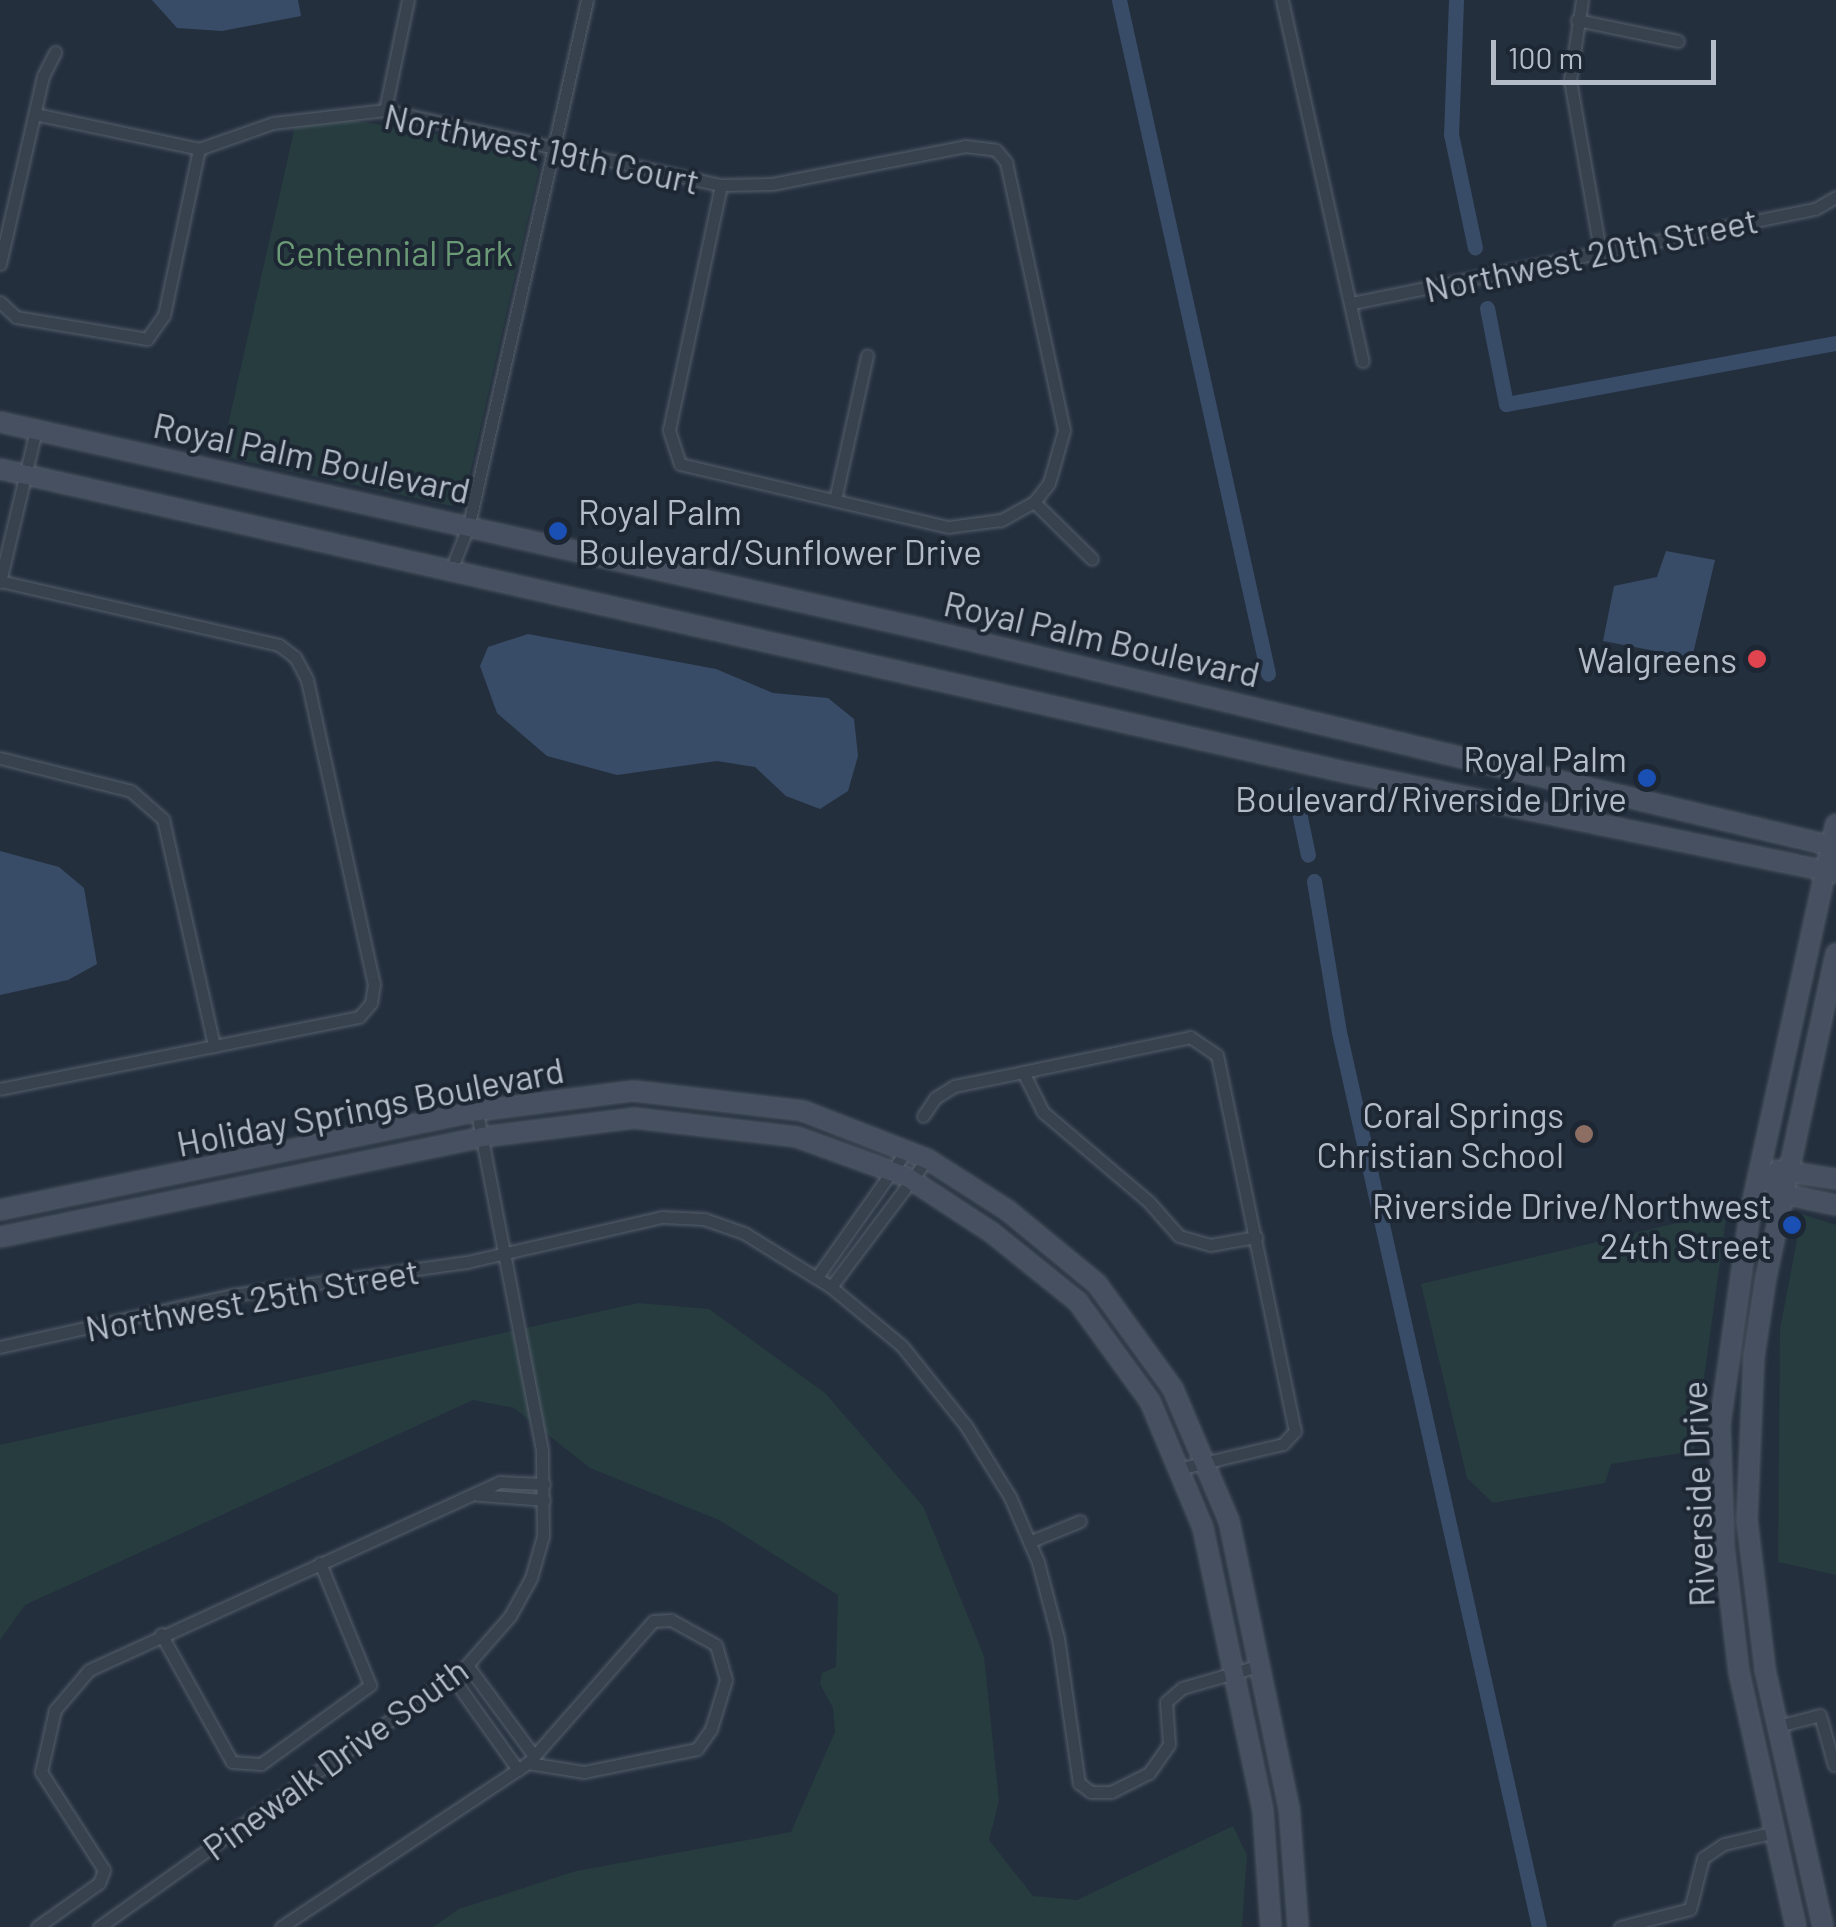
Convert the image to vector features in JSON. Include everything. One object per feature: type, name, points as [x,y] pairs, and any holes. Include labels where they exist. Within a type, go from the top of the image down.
[{"type":"street","points":[[385,110],[408,0]]},
{"type":"street","points":[[451,570],[468,524],[586,0]]},
{"type":"street","points":[[1282,0],[1363,361]]},
{"type":"street","points":[[1582,0],[1570,80],[1600,250]]},
{"type":"street","points":[[1577,20],[1678,42]]},
{"type":"street","points":[[0,264],[35,114],[55,52]]},
{"type":"street","name":"Northwest 19th Court","points":[[198,150],[273,123],[385,110],[721,186],[772,184],[965,146],[996,150],[1006,162],[1064,430],[1049,482],[1034,502]]},
{"type":"street","points":[[0,303],[16,317],[147,339],[164,315],[198,150],[35,114]]},
{"type":"street","points":[[721,186],[669,430],[673,455],[692,470],[962,527],[1000,520],[1034,502],[1092,560]]},
{"type":"street","name":"Northwest 20th Street","points":[[1352,303],[1833,200]]},
{"type":"street","points":[[836,500],[867,356]]},
{"type":"street","name":"Royal Palm Boulevard","points":[[0,422],[468,524],[1833,846]]},
{"type":"street","points":[[0,1089],[359,1017],[371,1004],[374,984],[308,680],[295,657],[279,645],[0,581],[36,430]]},
{"type":"street","points":[[0,470],[1340,771],[1831,871]]},
{"type":"street","points":[[0,758],[150,802],[163,819],[214,1046]]},
{"type":"street","name":"Riverside Drive","points":[[1796,1927],[1739,1672],[1724,1546],[1720,1424],[1726,1356],[1760,1173],[1831,871],[1836,824]]},
{"type":"street","name":"Riverside Drive","points":[[1827,1924],[1778,1726],[1747,1520],[1754,1356],[1783,1194],[1836,953]]},
{"type":"street","points":[[923,1116],[935,1098],[954,1086],[1190,1038],[1208,1044],[1217,1055],[1295,1431],[1283,1444],[1182,1468]]},
{"type":"street","points":[[1023,1072],[1042,1112],[1149,1202],[1179,1236],[1210,1245],[1256,1236]]},
{"type":"street","name":"Holiday Springs Boulevard","points":[[0,1210],[477,1111],[634,1091],[721,1096],[803,1111],[927,1159],[1007,1210],[1097,1284],[1174,1388],[1209,1462],[1261,1665],[1290,1807],[1298,1927]]},
{"type":"street","name":"Pinewalk Drive South","points":[[99,1927],[466,1666],[510,1616],[532,1578],[544,1536],[544,1484],[477,1111]]},
{"type":"street","name":"Holiday Springs Boulevard","points":[[0,1237],[482,1137],[634,1118],[718,1123],[796,1137],[911,1180],[992,1232],[1078,1302],[1142,1388],[1182,1468],[1203,1528],[1263,1811],[1271,1927]]},
{"type":"street","points":[[817,1276],[907,1150]]},
{"type":"street","points":[[830,1287],[927,1159]]},
{"type":"street","points":[[1760,1173],[1790,1168],[1836,1179]]},
{"type":"street","points":[[1760,1173],[1783,1194],[1836,1205]]},
{"type":"street","name":"Northwest 25th Street","points":[[0,1347],[174,1306],[504,1252],[662,1217],[704,1219],[744,1232],[817,1276],[902,1346],[966,1426],[1030,1542],[1058,1638],[1072,1768],[1091,1792],[1111,1792],[1148,1773],[1170,1744],[1166,1702],[1182,1688],[1235,1673]]},
{"type":"street","points":[[37,1927],[98,1883],[104,1870],[42,1772],[50,1721],[89,1670],[499,1482],[544,1484]]},
{"type":"street","points":[[474,1494],[544,1500]]},
{"type":"street","points":[[1030,1542],[1080,1521]]},
{"type":"street","name":"Pinewalk Drive South","points":[[162,1634],[232,1762],[260,1764],[370,1685],[320,1563]]},
{"type":"street","points":[[281,1927],[527,1763],[653,1621],[671,1620],[716,1644],[726,1680],[712,1729],[697,1749],[584,1772],[527,1763],[452,1677]]},
{"type":"street","points":[[1235,1673],[1261,1665]]},
{"type":"street","points":[[466,1666],[527,1763]]},
{"type":"street","points":[[1778,1726],[1820,1715],[1835,1768]]},
{"type":"street","points":[[1620,1927],[1690,1909],[1702,1858],[1724,1844],[1774,1832]]},
{"type":"green space","name":"Centennial Park","points":[[352,120],[521,148],[539,170],[465,496],[452,506],[221,456],[295,126]]},
{"type":"green space","points":[[1727,1211],[1694,1451],[1611,1464],[1605,1483],[1493,1503],[1467,1478],[1421,1284]]},
{"type":"green space","points":[[1802,1214],[1836,1225],[1836,1575],[1778,1562],[1780,1329]]},
{"type":"green space","points":[[638,1303],[709,1309],[825,1393],[923,1506],[984,1656],[999,1801],[989,1840],[1033,1896],[1077,1900],[1233,1826],[1247,1855],[1242,1927],[433,1927],[459,1909],[576,1871],[791,1832],[835,1732],[833,1708],[820,1684],[822,1673],[836,1667],[838,1595],[719,1520],[590,1468],[514,1408],[473,1400],[25,1605],[0,1640],[0,1445]]},
{"type":"water","points":[[152,0],[298,0],[301,16],[222,31],[177,28]]},
{"type":"water","points":[[1666,551],[1715,560],[1692,658],[1603,641],[1614,586],[1657,577]]},
{"type":"water","points":[[528,634],[716,669],[773,693],[828,698],[854,719],[858,756],[848,791],[820,809],[786,796],[755,767],[717,761],[617,775],[547,756],[497,713],[480,666],[488,647]]},
{"type":"water","points":[[0,851],[59,867],[84,888],[97,964],[68,980],[0,995]]},
{"type":"waterway","points":[[1119,0],[1268,674]]},
{"type":"waterway","points":[[1456,0],[1451,134],[1475,248]]},
{"type":"waterway","points":[[1487,308],[1506,404],[1836,343]]},
{"type":"waterway","points":[[1295,793],[1308,855]]},
{"type":"waterway","points":[[1314,881],[1339,1032],[1539,1927]]},
{"type":"place","name":"Royal Palm Boulevard/Sunflower Drive","points":[[558,531]]},
{"type":"place","name":"Walgreens","points":[[1757,659]]},
{"type":"place","name":"Royal Palm Boulevard/Riverside Drive","points":[[1647,778]]},
{"type":"place","name":"Coral Springs Christian School","points":[[1584,1134]]},
{"type":"place","name":"Riverside Drive/Northwest 24th Street","points":[[1792,1225]]}]
